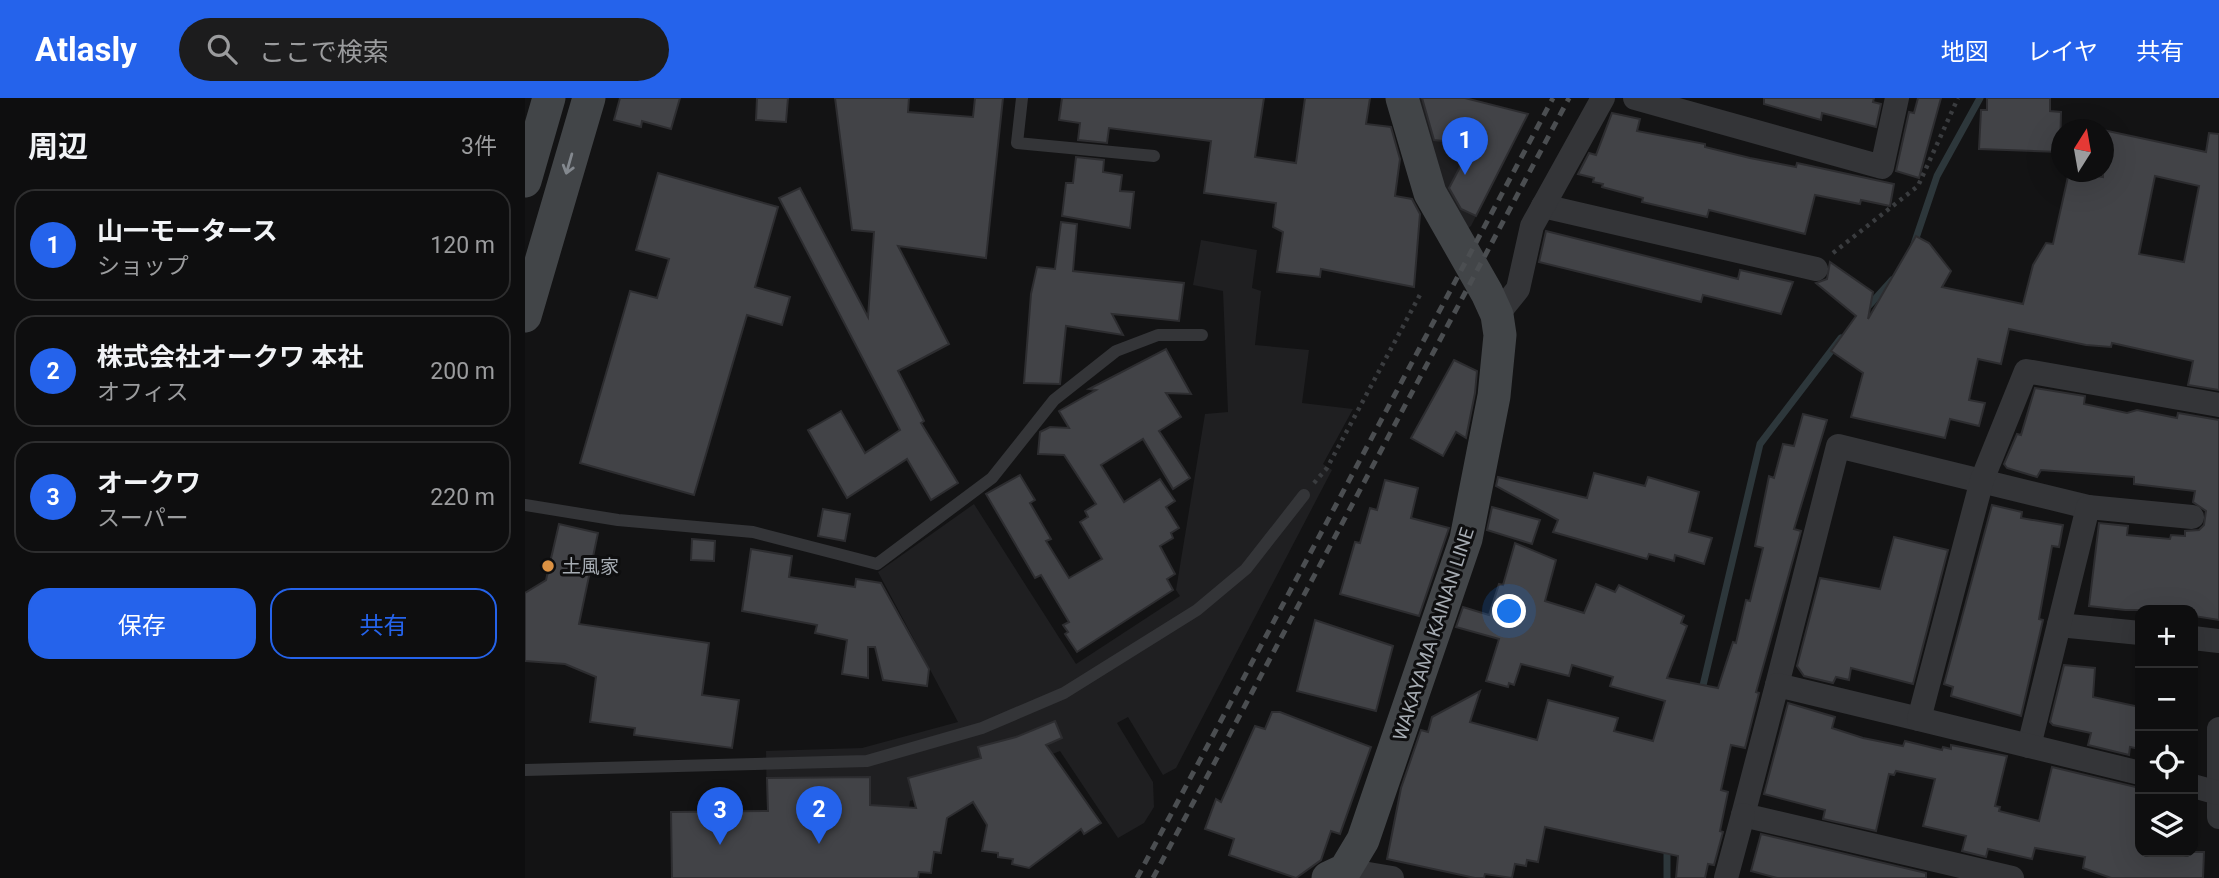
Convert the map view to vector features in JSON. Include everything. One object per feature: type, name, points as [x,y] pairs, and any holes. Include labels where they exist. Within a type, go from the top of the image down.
[{"type":"main road","points":[[525,181],[549,98]]},
{"type":"main road","points":[[525,316],[589,98]]},
{"type":"main road","name":"WAKAYAMA KAINAN LINE","points":[[1337,874],[1363,840],[1376,807],[1466,539],[1494,396],[1500,335],[1497,315],[1487,292],[1430,193],[1402,98]]},
{"type":"street","points":[[1497,315],[1518,289],[1532,226],[1603,98]]},
{"type":"street","points":[[1635,98],[1882,167],[1897,98]]},
{"type":"street","points":[[1543,206],[1816,269]]},
{"type":"street","points":[[1919,719],[1982,480],[2026,371],[2219,405]]},
{"type":"street","points":[[1726,878],[1838,446],[2088,507],[2192,517]]},
{"type":"street","points":[[2029,746],[2088,507]]},
{"type":"street","points":[[2059,625],[2135,633]]},
{"type":"street","points":[[2198,639],[2219,641]]},
{"type":"street","points":[[1777,685],[2135,772]]},
{"type":"street","points":[[2219,729],[2219,817]]},
{"type":"street","points":[[2198,787],[2218,793]]},
{"type":"street","points":[[1743,815],[2012,878]]},
{"type":"street","points":[[1337,874],[1392,878]]},
{"type":"lane","points":[[1022,98],[1017,143],[1154,156]]},
{"type":"lane","points":[[525,505],[618,520],[753,533],[877,564],[992,478],[1055,400],[1116,351],[1158,335],[1202,335]]},
{"type":"lane","points":[[525,770],[867,761],[982,728],[1064,693],[1197,610],[1246,569],[1304,495]]},
{"type":"path","points":[[1816,269],[1846,241],[1918,187],[1958,98]]},
{"type":"path","points":[[1304,495],[1327,468],[1422,291]]},
{"type":"shaded area","points":[[1414,98],[1465,98],[1528,114],[1471,226],[1464,231],[1439,186]]},
{"type":"shaded area","points":[[1201,240],[1257,250],[1252,288],[1261,291],[1255,345],[1309,350],[1302,403],[1353,409],[1323,464],[1332,470],[1176,768],[1163,775],[1128,717],[1117,723],[1153,782],[1154,807],[1144,823],[1118,838],[1060,751],[996,777],[910,801],[899,878],[768,878],[766,751],[862,748],[958,722],[878,572],[974,504],[1076,664],[1180,596],[1176,590],[1205,414],[1228,412],[1223,291],[1193,285]]},
{"type":"building","points":[[620,98],[680,98],[671,129],[642,121],[641,127],[614,120]]},
{"type":"building","points":[[757,98],[788,98],[786,122],[756,120]]},
{"type":"building","points":[[835,98],[909,98],[908,112],[973,117],[975,98],[1003,98],[986,258],[898,246],[949,344],[898,371],[924,421],[921,423],[958,483],[931,500],[907,459],[847,498],[808,430],[841,411],[865,453],[900,430],[779,198],[800,188],[868,317],[874,232],[852,230]]},
{"type":"building","points":[[1062,98],[1264,98],[1255,157],[1296,163],[1305,98],[1370,98],[1366,124],[1391,127],[1400,159],[1395,196],[1412,199],[1420,214],[1414,287],[1321,269],[1320,277],[1277,272],[1283,232],[1273,227],[1276,203],[1204,193],[1211,141],[1109,128],[1107,143],[1078,140],[1080,123],[1059,120]]},
{"type":"building","points":[[1422,98],[1465,98],[1528,114],[1476,216],[1461,209],[1449,188],[1472,144],[1434,140]]},
{"type":"building","points":[[1764,98],[1874,98],[1873,102],[1881,104],[1876,127],[1822,113],[1821,120],[1764,104]]},
{"type":"building","points":[[1918,98],[1941,98],[1919,178],[1896,171],[1909,112],[1914,113]]},
{"type":"building","points":[[1987,98],[2050,98],[2050,111],[2061,112],[2061,119],[2051,119],[2051,152],[1979,149],[1981,110],[1987,110]]},
{"type":"building","points":[[1612,113],[1640,119],[1637,131],[1705,144],[1705,147],[1750,158],[1796,167],[1797,163],[1894,184],[1890,206],[1861,200],[1860,204],[1815,195],[1805,234],[1709,210],[1707,217],[1642,202],[1643,198],[1602,187],[1603,184],[1593,182],[1594,178],[1578,174],[1589,153],[1596,155]]},
{"type":"building","points":[[2114,132],[2206,152],[2209,133],[2219,134],[2219,390],[2188,385],[2193,361],[2112,343],[2111,347],[2086,345],[2009,329],[2001,364],[1978,359],[1969,400],[1985,403],[1979,426],[1950,419],[1945,438],[1851,417],[1863,373],[1831,351],[1856,316],[1816,283],[1827,279],[1830,262],[1873,292],[1868,319],[1916,236],[1929,243],[1951,271],[1942,287],[2023,304],[2033,265],[2046,243],[2053,244],[2067,182],[2114,182]],"holes":[[[2155,176],[2199,186],[2184,262],[2139,254]]]},
{"type":"building","points":[[1076,157],[1104,160],[1103,172],[1122,175],[1120,191],[1134,192],[1130,228],[1062,216],[1066,183],[1073,183]]},
{"type":"building","points":[[658,173],[778,207],[755,287],[790,297],[782,325],[747,315],[694,495],[580,463],[630,291],[657,298],[669,259],[636,250]]},
{"type":"building","points":[[1061,222],[1077,224],[1073,271],[1184,283],[1179,321],[1112,314],[1123,335],[1066,326],[1060,384],[1024,383],[1031,294],[1037,267],[1055,269]]},
{"type":"building","points":[[1546,231],[1738,279],[1740,270],[1793,282],[1781,314],[1703,295],[1701,302],[1539,262]]},
{"type":"building","points":[[1166,349],[1191,394],[1166,393],[1181,417],[1159,431],[1190,478],[1173,489],[1143,439],[1101,465],[1124,502],[1160,479],[1175,501],[1166,507],[1179,528],[1171,533],[1173,538],[1160,546],[1175,574],[1167,579],[1173,590],[1077,652],[1065,634],[1068,632],[1063,625],[1069,622],[1041,575],[1035,578],[986,494],[1020,475],[1035,500],[1030,503],[1051,539],[1046,541],[1069,578],[1102,559],[1080,522],[1088,517],[1085,511],[1096,504],[1064,455],[1038,454],[1040,432],[1050,427],[1069,428],[1059,411],[1096,390],[1089,389]]},
{"type":"building","points":[[1454,360],[1477,371],[1475,393],[1466,438],[1456,432],[1443,456],[1411,438]]},
{"type":"building","points":[[2035,388],[2085,396],[2084,404],[2127,413],[2137,410],[2177,418],[2178,413],[2219,420],[2219,620],[2198,617],[2198,605],[2135,605],[2135,610],[2089,606],[2099,523],[2128,526],[2127,535],[2170,539],[2171,535],[2185,536],[2185,531],[2199,530],[2204,525],[2206,511],[2193,502],[2195,491],[2134,484],[2134,477],[2041,470],[2037,477],[2007,468],[2004,464],[2017,434],[2021,435]]},
{"type":"building","points":[[1803,414],[1827,420],[1794,529],[1801,531],[1756,692],[1759,693],[1745,748],[1731,745],[1721,790],[1728,792],[1720,831],[1723,832],[1714,865],[1708,864],[1705,878],[1676,878],[1678,856],[1545,827],[1538,862],[1527,860],[1526,866],[1515,864],[1512,878],[1485,874],[1484,878],[1475,878],[1387,859],[1401,788],[1421,730],[1428,732],[1432,717],[1480,691],[1470,722],[1537,740],[1548,700],[1618,718],[1614,731],[1653,741],[1665,701],[1610,686],[1613,677],[1572,665],[1569,676],[1521,664],[1514,685],[1509,683],[1508,687],[1486,681],[1499,639],[1456,627],[1463,607],[1489,615],[1499,584],[1503,585],[1515,543],[1556,560],[1545,601],[1584,613],[1596,584],[1615,592],[1619,585],[1684,616],[1681,623],[1687,626],[1667,678],[1718,688],[1733,642],[1736,643],[1746,600],[1750,601],[1763,548],[1755,546],[1769,476],[1774,478],[1783,444],[1794,446]]},
{"type":"building","points":[[1594,473],[1645,486],[1648,477],[1699,492],[1689,532],[1712,538],[1704,564],[1675,555],[1674,561],[1649,554],[1647,559],[1553,532],[1558,520],[1496,486],[1498,477],[1587,498]]},
{"type":"building","points":[[1385,480],[1418,488],[1411,518],[1449,528],[1419,616],[1340,594],[1355,542],[1360,543],[1370,508],[1377,510]]},
{"type":"building","points":[[1992,505],[2022,512],[2021,518],[2063,525],[2059,547],[2052,546],[2039,619],[2043,620],[2021,716],[1951,696],[1953,687],[1944,684]]},
{"type":"building","points":[[1492,507],[1540,520],[1532,544],[1487,530]]},
{"type":"building","points":[[823,509],[850,514],[845,541],[818,536]]},
{"type":"building","points":[[559,524],[598,533],[579,624],[709,643],[702,695],[739,700],[732,748],[634,735],[635,728],[590,722],[596,677],[565,664],[525,661],[525,593],[546,580]]},
{"type":"building","points":[[1894,537],[1948,550],[1913,684],[1851,668],[1849,680],[1836,677],[1833,683],[1804,676],[1797,666],[1820,578],[1880,589]]},
{"type":"building","points":[[692,539],[715,541],[714,561],[691,560]]},
{"type":"building","points":[[751,549],[792,556],[789,577],[855,587],[856,579],[881,583],[929,669],[927,686],[883,680],[875,647],[868,647],[868,678],[842,674],[847,640],[815,633],[817,625],[742,611]]},
{"type":"building","points":[[1315,620],[1393,646],[1376,711],[1297,691]]},
{"type":"building","points":[[2064,665],[2095,668],[2093,697],[2135,706],[2135,748],[2130,747],[2129,755],[2088,745],[2091,733],[2053,725],[2050,722]]},
{"type":"building","points":[[1788,703],[1835,717],[1832,728],[1863,738],[1903,746],[1905,741],[1942,750],[1943,747],[1951,749],[1951,745],[2007,756],[1995,806],[2000,807],[1999,811],[2039,821],[2052,767],[2135,787],[2135,857],[2198,857],[2198,852],[2204,852],[2203,878],[2111,878],[2083,868],[2085,857],[2035,848],[2032,859],[1988,849],[1986,857],[1962,851],[1966,836],[1923,826],[1935,779],[1896,771],[1894,775],[1889,774],[1876,831],[1823,819],[1825,810],[1764,794]]},
{"type":"building","points":[[1272,712],[1280,712],[1371,747],[1340,834],[1331,831],[1321,860],[1296,878],[1229,855],[1234,839],[1205,829],[1216,799],[1221,802],[1255,726],[1265,729]]},
{"type":"building","points":[[1055,721],[1062,738],[1046,745],[1101,823],[1084,834],[1081,829],[1029,868],[1012,864],[1013,859],[998,857],[998,853],[982,851],[987,825],[973,802],[947,818],[941,853],[934,852],[931,873],[919,872],[918,878],[672,878],[671,812],[768,811],[767,778],[870,777],[870,805],[916,808],[908,778],[981,758],[978,747],[1016,737]]},
{"type":"building","points":[[1761,834],[1926,873],[1926,878],[1777,878],[1751,871]]},
{"type":"waterway","points":[[1914,244],[1937,176],[1980,98]]},
{"type":"waterway","points":[[1865,310],[1892,280]]},
{"type":"waterway","points":[[1701,694],[1760,444],[1841,338]]},
{"type":"waterway","points":[[1667,844],[1667,878]]},
{"type":"railway","points":[[1137,878],[1553,98]]},
{"type":"railway","points":[[1153,878],[1569,98]]},
{"type":"place","name":"山一モータース","points":[[1465,175]]},
{"type":"place","name":"土風家","points":[[548,566]]},
{"type":"place","name":"株式会社オークワ 本社","points":[[819,844]]},
{"type":"place","name":"オークワ","points":[[720,845]]}]
